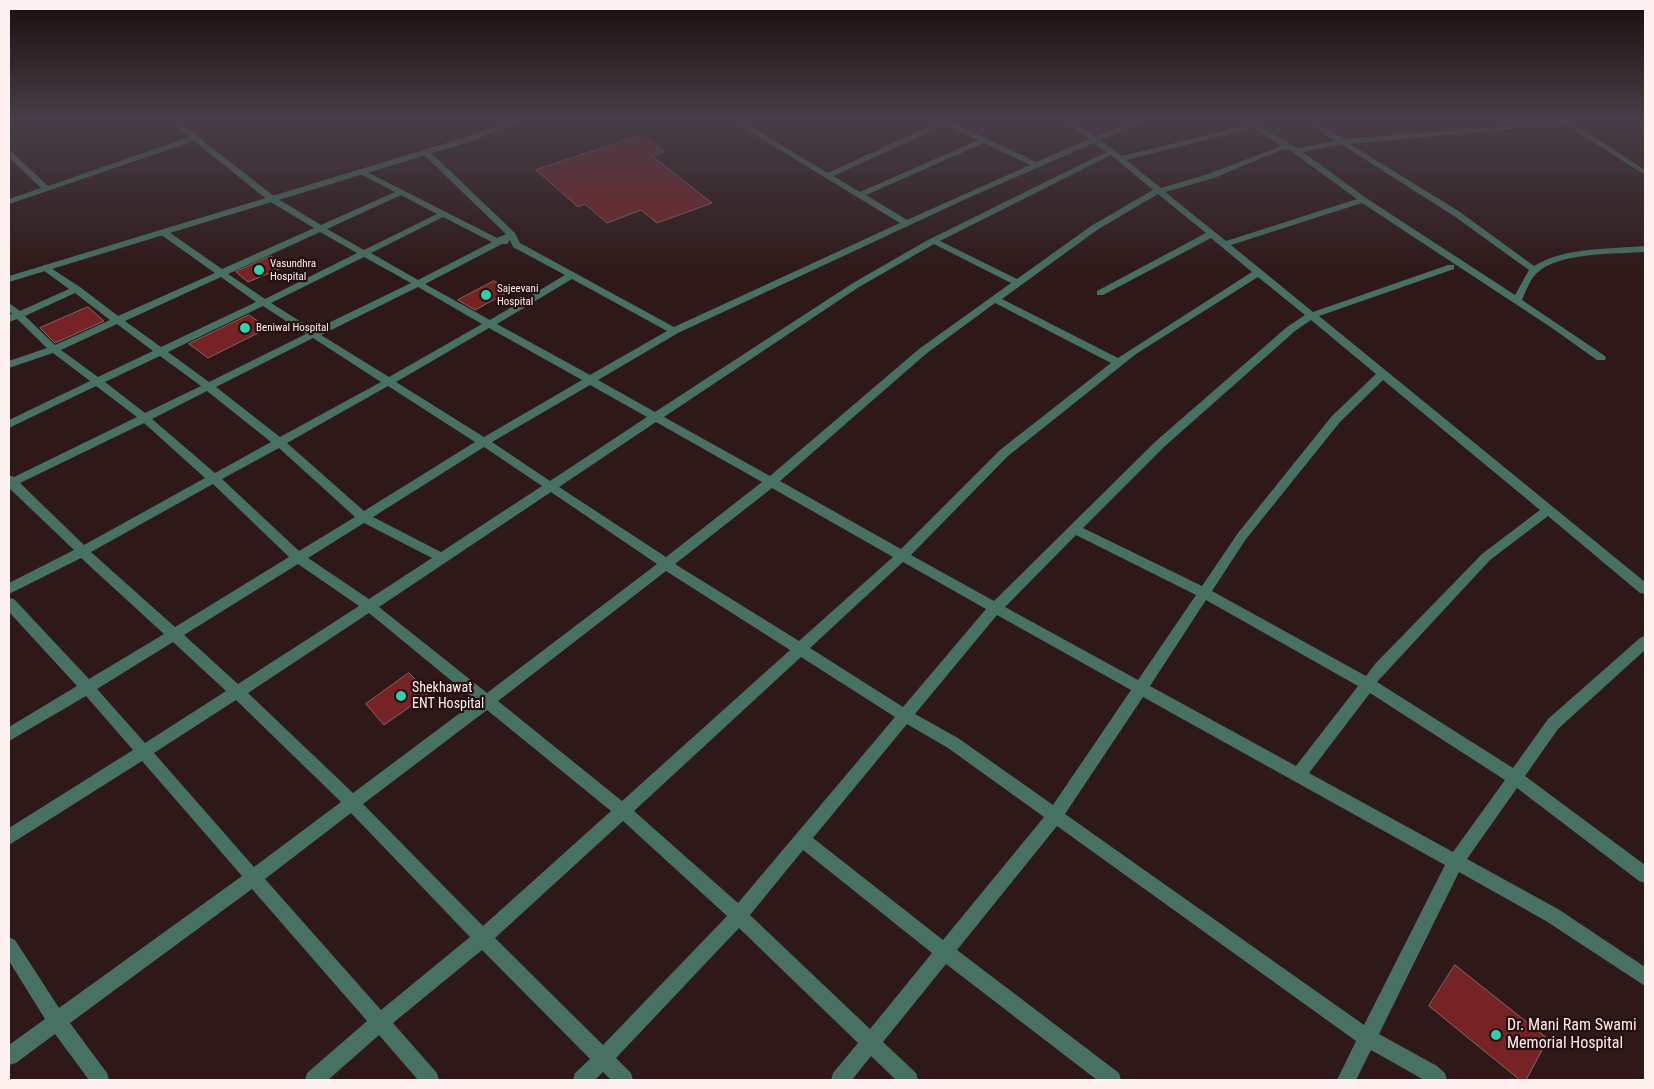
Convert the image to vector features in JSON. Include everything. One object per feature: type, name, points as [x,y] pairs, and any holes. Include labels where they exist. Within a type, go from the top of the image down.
[{"type":"street","points":[[28,172],[47,189]]},
{"type":"street","points":[[9,202],[97,172]]},
{"type":"street","points":[[237,172],[272,199],[321,229],[995,608],[1552,915],[1645,976]]},
{"type":"street","points":[[9,279],[358,172]]},
{"type":"street","points":[[363,172],[443,214],[500,241],[516,245],[674,331]]},
{"type":"street","points":[[446,172],[512,234],[516,245]]},
{"type":"street","points":[[824,172],[906,223]]},
{"type":"street","points":[[829,175],[836,172]]},
{"type":"street","points":[[860,195],[912,172]]},
{"type":"street","points":[[9,735],[174,635],[484,442],[674,331],[1021,172]]},
{"type":"street","points":[[9,837],[369,606],[856,285],[934,241],[1081,172]]},
{"type":"street","points":[[1134,172],[1645,589]]},
{"type":"street","points":[[9,1056],[253,878],[666,564],[771,482],[923,351],[1094,228],[1158,191],[1221,172]]},
{"type":"street","points":[[1324,172],[1363,200],[1517,300],[1601,358]]},
{"type":"street","points":[[1389,172],[1456,214],[1534,270]]},
{"type":"street","points":[[9,365],[54,349],[401,192]]},
{"type":"street","points":[[1223,245],[1363,200]]},
{"type":"street","points":[[9,424],[443,214]]},
{"type":"street","points":[[163,232],[264,302],[484,442],[666,564],[905,716],[953,744],[1367,1038],[1430,1073],[1438,1080]]},
{"type":"street","points":[[512,234],[419,284],[313,334],[146,419],[10,482],[81,552],[237,692],[352,803],[624,1080]]},
{"type":"street","points":[[1100,293],[1211,234]]},
{"type":"street","points":[[934,241],[1019,283]]},
{"type":"street","points":[[1517,300],[1534,270],[1559,257],[1645,249]]},
{"type":"street","points":[[582,1080],[721,936],[995,608],[1160,444],[1290,329],[1310,316],[1451,267]]},
{"type":"street","points":[[46,268],[119,320],[159,352],[210,387],[279,442],[363,517],[442,558]]},
{"type":"street","points":[[314,1080],[379,1023],[483,938],[902,556],[1004,453],[1119,363],[1257,273]]},
{"type":"street","points":[[9,589],[81,552],[279,442],[490,324],[572,275]]},
{"type":"street","points":[[77,289],[12,313],[54,349],[146,419],[213,478],[298,558],[369,606],[622,810],[738,915],[909,1080]]},
{"type":"street","points":[[996,300],[1119,363]]},
{"type":"street","points":[[840,1080],[1055,816],[1242,536],[1336,419],[1382,375]]},
{"type":"street","points":[[1298,776],[1380,668],[1486,557],[1548,511]]},
{"type":"street","points":[[1075,528],[1204,593],[1368,684],[1514,778],[1645,875]]},
{"type":"street","points":[[9,603],[87,687],[430,1080]]},
{"type":"street","points":[[1346,1080],[1455,863],[1553,724],[1645,642]]},
{"type":"street","points":[[802,839],[1112,1080]]},
{"type":"street","points":[[9,946],[57,1021],[100,1080]]},
{"type":"building","points":[[538,172],[672,172],[712,203],[657,223],[641,210],[607,223],[585,204],[578,207]]},
{"type":"building","points":[[271,256],[284,267],[248,282],[236,272]]},
{"type":"building","points":[[494,281],[510,291],[475,310],[458,300]]},
{"type":"building","points":[[88,307],[104,321],[55,343],[40,328]]},
{"type":"building","points":[[249,315],[268,328],[208,358],[189,344]]},
{"type":"building","points":[[409,673],[429,693],[384,725],[366,704]]},
{"type":"building","points":[[1455,965],[1548,1039],[1526,1080],[1520,1080],[1429,1006]]},
{"type":"place","name":"Vasundhra Hospital","points":[[259,270]]},
{"type":"place","name":"Sajeevani Hospital","points":[[486,295]]},
{"type":"place","name":"Beniwal Hospital","points":[[245,328]]},
{"type":"place","name":"Shekhawat ENT Hospital","points":[[401,696]]},
{"type":"place","name":"Dr. Mani Ram Swami Memorial Hospital","points":[[1496,1035]]}]
